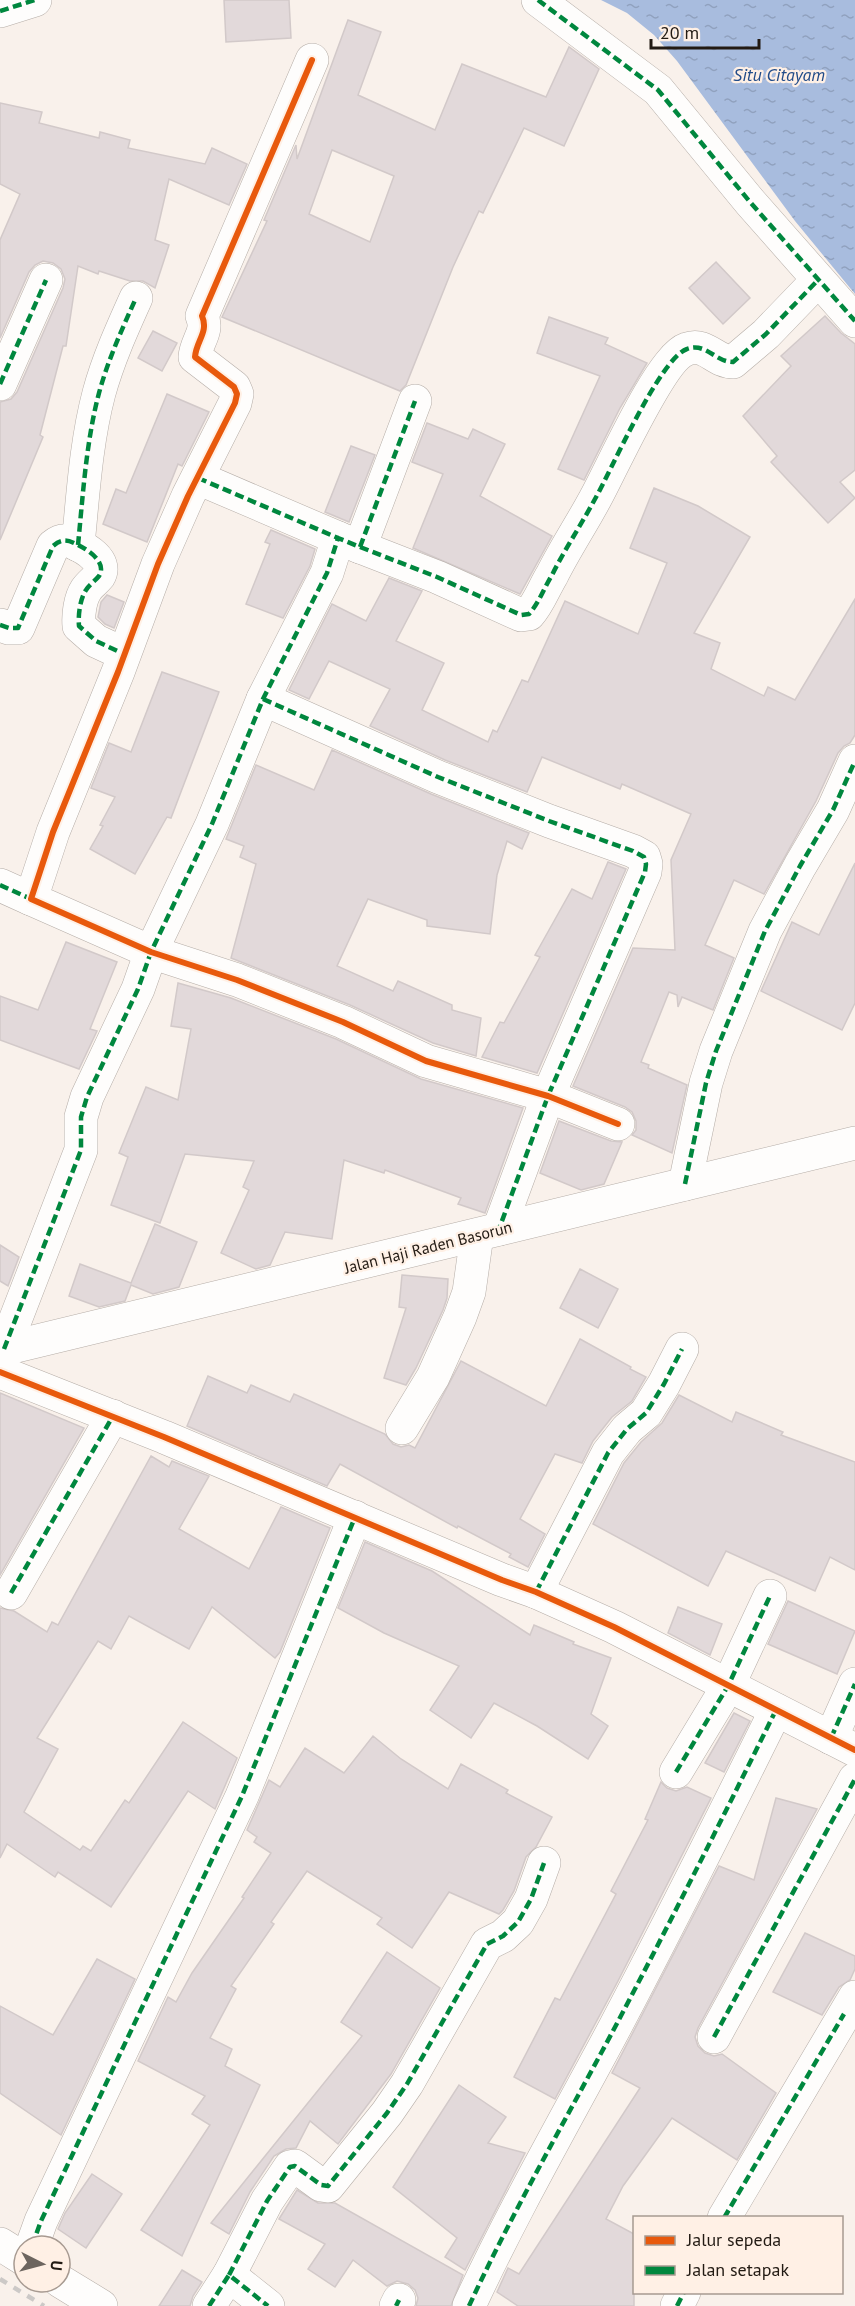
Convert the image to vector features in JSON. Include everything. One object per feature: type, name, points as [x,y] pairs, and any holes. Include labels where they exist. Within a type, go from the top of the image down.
[{"type":"street","points":[[0,11],[35,0]]},
{"type":"street","points":[[538,0],[658,90],[750,202],[855,321]]},
{"type":"street","points":[[31,899],[53,832],[158,564],[231,414],[237,394],[234,387],[195,357],[204,332],[205,323],[202,316],[312,60]]},
{"type":"street","points":[[0,384],[46,280]]},
{"type":"street","points":[[198,478],[349,543],[437,577],[521,615],[529,614],[574,537],[628,433],[667,366],[682,351],[696,347],[705,349],[726,362],[733,362],[766,333],[818,280]]},
{"type":"street","points":[[78,545],[86,469],[99,396],[111,356],[136,298]]},
{"type":"street","points":[[414,401],[349,543],[327,573],[263,699],[212,824],[151,952],[138,989],[87,1097],[81,1117],[81,1150],[1,1357],[113,1416],[536,1592],[614,1627],[843,1744],[855,1684]]},
{"type":"street","points":[[0,625],[18,628],[55,545],[65,540],[78,545],[97,559],[101,567],[99,576],[85,590],[80,607],[79,626],[96,641],[124,654]]},
{"type":"street","points":[[263,699],[438,777],[633,851],[644,857],[646,864],[645,872],[488,1232],[460,1317],[433,1377],[402,1428]]},
{"type":"street","points":[[685,1184],[706,1083],[716,1051],[765,931],[833,810],[855,760]]},
{"type":"street","points":[[0,885],[151,952],[237,980],[343,1022],[426,1062],[548,1096],[618,1124]]},
{"type":"street","name":"Jalan Haji Raden Basorun","points":[[1,1357],[488,1232],[855,1143]]},
{"type":"street","points":[[536,1592],[608,1453],[627,1428],[646,1413],[682,1348]]},
{"type":"street","points":[[10,1593],[113,1416]]},
{"type":"street","points":[[36,2234],[242,1796],[355,1517]]},
{"type":"street","points":[[676,1772],[728,1686],[770,1596]]},
{"type":"street","points":[[469,2306],[504,2230],[522,2203],[549,2146],[669,1925],[776,1710]]},
{"type":"street","points":[[714,2037],[855,1779]]},
{"type":"street","points":[[208,2306],[229,2275],[267,2201],[290,2167],[296,2166],[321,2185],[328,2186],[387,2112],[452,2009],[487,1944],[502,1936],[518,1922],[531,1899],[544,1863]]},
{"type":"street","points":[[725,2216],[851,2010]]},
{"type":"street","points":[[229,2275],[268,2306]]},
{"type":"street","points":[[72,2288],[101,2306]]},
{"type":"water","name":"Situ Citayam","points":[[601,0],[855,0],[855,294],[795,221],[677,61],[654,35],[627,13]]},
{"type":"building","points":[[224,0],[289,0],[291,38],[226,42]]},
{"type":"building","points":[[348,20],[381,32],[358,95],[435,130],[462,64],[546,97],[569,47],[599,69],[564,146],[524,128],[483,213],[479,211],[453,267],[406,385],[400,391],[222,317],[267,221],[264,220],[296,145],[297,159]],"holes":[[[332,150],[394,176],[370,242],[309,214]]]},
{"type":"building","points":[[0,103],[42,112],[39,123],[99,138],[100,132],[130,140],[128,148],[205,164],[212,148],[247,164],[229,205],[169,179],[155,240],[169,245],[155,288],[143,281],[130,281],[99,271],[98,274],[78,266],[66,346],[63,346],[40,435],[43,437],[0,540],[0,402],[11,399],[17,392],[65,279],[61,269],[53,263],[43,261],[35,265],[29,272],[0,338],[0,240],[20,194],[0,184]]},
{"type":"building","points":[[716,262],[750,298],[723,324],[689,288]]},
{"type":"building","points":[[825,316],[855,344],[855,470],[840,482],[855,498],[828,523],[771,462],[777,456],[743,416],[791,366],[781,356]]},
{"type":"building","points":[[549,317],[608,338],[605,344],[647,363],[620,408],[584,480],[558,469],[600,376],[537,353]]},
{"type":"building","points":[[153,331],[177,343],[162,371],[138,358]]},
{"type":"building","points":[[167,394],[209,412],[182,466],[178,464],[147,542],[103,524],[116,489],[126,493]]},
{"type":"building","points":[[427,423],[468,439],[473,429],[505,444],[480,496],[552,536],[520,594],[413,548],[443,474],[412,462]]},
{"type":"building","points":[[351,446],[375,455],[349,522],[325,512]]},
{"type":"building","points":[[654,488],[698,506],[750,537],[694,633],[720,643],[711,669],[764,696],[768,687],[795,700],[855,599],[855,735],[850,743],[838,753],[816,801],[764,894],[734,880],[705,945],[734,958],[713,1010],[682,997],[678,1007],[677,995],[669,992],[641,1062],[649,1065],[648,1068],[687,1085],[672,1153],[632,1135],[636,1130],[636,1121],[632,1112],[625,1107],[573,1086],[633,948],[675,950],[671,860],[691,814],[622,784],[620,789],[542,757],[527,792],[445,760],[370,726],[390,689],[329,661],[309,699],[289,690],[332,604],[366,621],[389,578],[422,591],[396,641],[444,663],[422,710],[488,742],[493,730],[497,732],[522,680],[528,682],[565,601],[638,634],[667,563],[630,548]]},
{"type":"building","points":[[271,530],[315,549],[310,566],[283,618],[246,604],[270,544],[265,542]]},
{"type":"building","points":[[107,595],[124,602],[114,628],[105,624],[98,617],[101,602]]},
{"type":"building","points":[[162,672],[219,692],[171,818],[167,817],[135,874],[90,849],[115,797],[91,788],[109,743],[131,752]]},
{"type":"building","points":[[332,750],[431,794],[529,833],[522,849],[507,841],[497,875],[490,934],[427,926],[427,920],[368,899],[337,966],[393,991],[398,981],[452,1005],[452,1010],[481,1018],[476,1056],[433,1043],[350,1005],[231,958],[256,864],[240,857],[244,846],[226,839],[256,765],[314,790]]},
{"type":"building","points":[[608,862],[626,869],[537,1073],[482,1057],[500,1022],[504,1023],[540,957],[535,955],[572,889],[592,899]]},
{"type":"building","points":[[855,863],[855,1003],[842,1030],[761,991],[792,922],[819,935]]},
{"type":"building","points":[[66,942],[117,962],[90,1029],[97,1031],[79,1069],[0,1040],[0,996],[38,1010]]},
{"type":"building","points":[[178,983],[231,998],[336,1039],[421,1079],[523,1108],[485,1213],[458,1204],[461,1198],[385,1170],[384,1173],[344,1160],[332,1239],[285,1232],[270,1265],[256,1269],[221,1253],[249,1190],[243,1187],[254,1161],[185,1154],[160,1223],[111,1205],[128,1157],[119,1153],[146,1087],[178,1100],[191,1029],[171,1026]]},
{"type":"building","points":[[559,1121],[611,1141],[622,1142],[604,1184],[581,1190],[540,1173]]},
{"type":"building","points":[[155,1224],[197,1242],[179,1287],[153,1294],[131,1285],[125,1301],[99,1307],[69,1296],[80,1264],[131,1283]]},
{"type":"building","points":[[0,1245],[19,1257],[8,1286],[0,1281]]},
{"type":"building","points":[[580,1269],[618,1289],[598,1328],[560,1308]]},
{"type":"building","points":[[402,1275],[448,1279],[447,1298],[443,1310],[406,1385],[384,1378],[406,1308],[399,1307]]},
{"type":"building","points":[[580,1339],[646,1377],[632,1401],[612,1417],[593,1441],[582,1463],[555,1454],[520,1519],[545,1534],[528,1567],[509,1557],[511,1554],[458,1526],[457,1528],[340,1464],[327,1486],[187,1426],[208,1376],[247,1393],[251,1385],[290,1402],[294,1394],[385,1434],[393,1444],[401,1447],[409,1445],[415,1448],[461,1361],[546,1406]]},
{"type":"building","points":[[0,1393],[84,1428],[0,1575]]},
{"type":"building","points":[[679,1395],[732,1422],[736,1412],[783,1432],[781,1435],[855,1462],[855,1570],[830,1557],[815,1591],[726,1551],[708,1586],[593,1524],[624,1463],[641,1442],[662,1423]]},
{"type":"building","points":[[151,1456],[169,1467],[172,1461],[209,1476],[179,1529],[249,1569],[281,1507],[330,1528],[280,1652],[275,1658],[212,1607],[189,1649],[129,1616],[111,1649],[98,1641],[37,1738],[58,1749],[24,1812],[80,1850],[83,1846],[91,1851],[125,1800],[129,1803],[183,1722],[237,1758],[215,1809],[188,1791],[111,1907],[58,1872],[55,1877],[7,1844],[0,1858],[0,1608],[14,1611],[47,1632],[52,1622],[58,1625]]},
{"type":"building","points":[[365,1542],[432,1571],[530,1635],[534,1625],[574,1642],[573,1644],[611,1658],[591,1714],[608,1726],[588,1759],[537,1726],[494,1703],[471,1738],[430,1710],[459,1666],[384,1633],[338,1608]]},
{"type":"building","points":[[788,1601],[855,1631],[837,1674],[768,1644]]},
{"type":"building","points":[[678,1607],[722,1624],[710,1655],[668,1633]]},
{"type":"building","points":[[734,1713],[750,1721],[724,1772],[705,1763]]},
{"type":"building","points":[[373,1736],[401,1759],[448,1789],[461,1764],[508,1790],[506,1793],[552,1817],[536,1847],[526,1857],[514,1891],[499,1914],[449,1892],[412,1948],[377,1924],[382,1918],[307,1871],[271,1922],[274,1924],[231,1986],[236,1989],[210,2038],[232,2049],[225,2066],[260,2085],[182,2256],[141,2230],[210,2125],[192,2114],[205,2096],[138,2061],[168,1997],[176,2002],[192,1973],[244,1898],[242,1897],[271,1853],[254,1842],[257,1837],[247,1830],[269,1780],[280,1787],[305,1748],[344,1773]]},
{"type":"building","points":[[661,1782],[667,1788],[676,1791],[687,1787],[711,1798],[555,2099],[514,2077],[555,1998],[560,2000],[616,1894],[611,1891],[648,1820],[645,1819]]},
{"type":"building","points":[[776,1798],[817,1809],[695,2037],[698,2046],[705,2053],[714,2056],[722,2054],[776,2093],[737,2160],[672,2118],[623,2186],[606,2219],[633,2233],[634,2306],[518,2306],[497,2292],[508,2268],[519,2274],[640,2088],[612,2073],[719,1866],[754,1880]]},
{"type":"building","points":[[805,1933],[855,1956],[855,1969],[850,1980],[839,1987],[822,2015],[773,1992]]},
{"type":"building","points":[[387,1952],[440,1988],[391,2074],[338,2144],[310,2121],[296,2148],[286,2149],[274,2156],[250,2192],[229,2234],[211,2223],[362,2036],[341,2022]]},
{"type":"building","points":[[97,1959],[135,1979],[61,2135],[0,2093],[0,2006],[53,2035]]},
{"type":"building","points":[[459,2085],[506,2117],[488,2143],[525,2153],[465,2270],[445,2257],[457,2238],[393,2187]]},
{"type":"building","points":[[92,2174],[122,2194],[86,2248],[72,2238],[72,2234],[65,2234],[58,2229],[65,2213]]},
{"type":"building","points":[[297,2190],[318,2203],[335,2203],[463,2275],[451,2306],[416,2306],[418,2298],[415,2290],[408,2284],[397,2281],[387,2286],[353,2260],[335,2287],[308,2269],[325,2244],[279,2219]]},
{"type":"building","points":[[182,2270],[202,2282],[190,2306],[159,2306]]},
{"type":"railway","points":[[0,2279],[44,2306]]},
{"type":"marked path","points":[[0,11],[35,0]]},
{"type":"marked path","points":[[538,0],[658,90],[750,202],[855,321]]},
{"type":"marked path","points":[[0,384],[46,280]]},
{"type":"marked path","points":[[360,547],[437,577],[521,615],[529,614],[595,499],[663,372],[676,357],[687,349],[700,348],[721,359],[733,362],[766,334],[818,280]]},
{"type":"marked path","points":[[78,545],[95,412],[111,357],[136,298]]},
{"type":"marked path","points":[[4,1349],[81,1150],[81,1117],[87,1097],[138,989],[151,952],[212,824],[263,699],[327,573],[338,538],[360,547],[415,401]]},
{"type":"marked path","points":[[198,478],[338,538]]},
{"type":"marked path","points":[[0,625],[18,628],[53,546],[60,541],[68,541],[79,545],[94,556],[101,570],[82,598],[79,626],[96,641],[124,654]]},
{"type":"marked path","points":[[263,699],[438,777],[644,857],[645,872],[548,1096],[499,1229]]},
{"type":"marked path","points":[[685,1184],[706,1083],[716,1051],[765,931],[833,810],[855,761]]},
{"type":"marked path","points":[[0,885],[31,899]]},
{"type":"marked path","points":[[536,1592],[608,1453],[627,1429],[646,1413],[682,1349]]},
{"type":"marked path","points":[[11,1593],[113,1416]]},
{"type":"marked path","points":[[36,2234],[242,1796],[355,1517]]},
{"type":"marked path","points":[[676,1772],[728,1686],[770,1596]]},
{"type":"marked path","points":[[831,1738],[855,1684]]},
{"type":"marked path","points":[[469,2306],[521,2201],[614,2029],[776,1710]]},
{"type":"marked path","points":[[714,2037],[855,1779]]},
{"type":"marked path","points":[[229,2275],[267,2201],[290,2167],[295,2166],[321,2185],[328,2186],[387,2113],[407,2084],[487,1944],[503,1936],[518,1922],[531,1899],[544,1863]]},
{"type":"marked path","points":[[725,2216],[844,2014]]},
{"type":"marked path","points":[[209,2306],[229,2275],[268,2306]]},
{"type":"marked path","points":[[677,2306],[683,2294]]},
{"type":"marked path","points":[[396,2306],[399,2300]]},
{"type":"cycle path","points":[[312,60],[202,316],[204,327],[195,357],[234,387],[237,394],[235,403],[188,496],[158,564],[118,672],[53,832],[31,899],[151,952],[237,980],[343,1022],[426,1061],[548,1096],[618,1124]]},
{"type":"cycle path","points":[[0,1372],[164,1437],[502,1580],[536,1592],[614,1627],[855,1750]]}]
